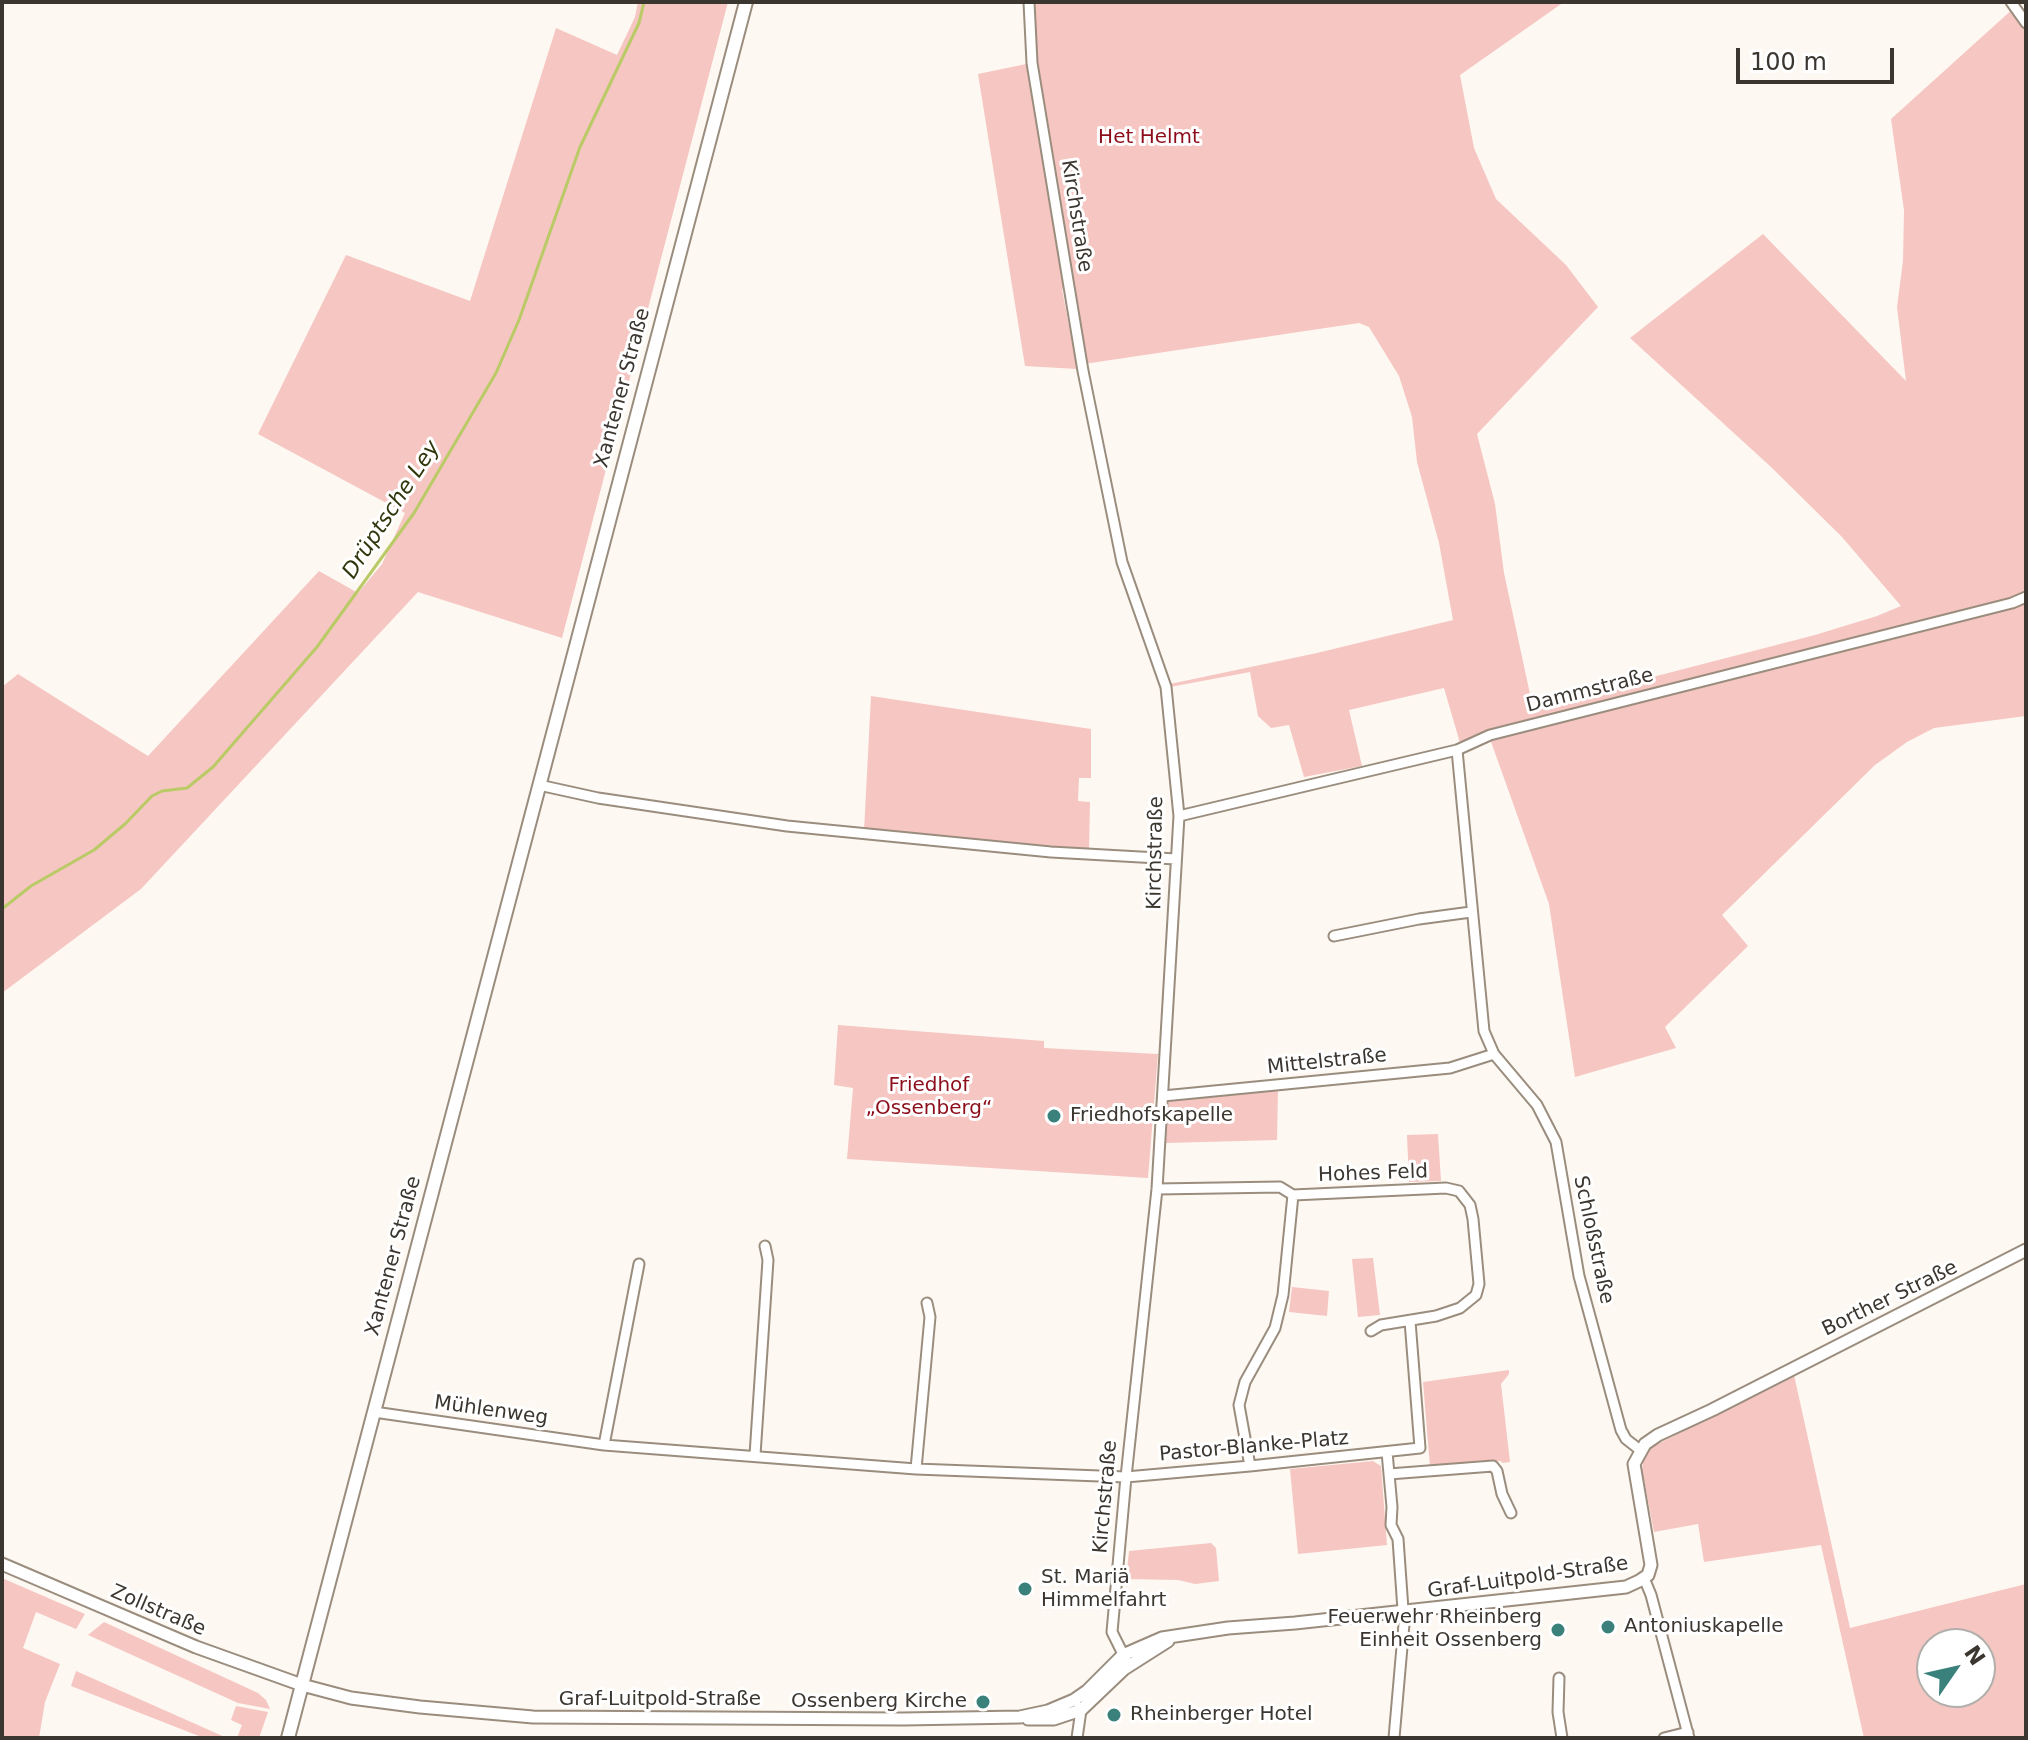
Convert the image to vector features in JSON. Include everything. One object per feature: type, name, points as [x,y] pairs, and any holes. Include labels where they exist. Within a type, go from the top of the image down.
[{"type":"main road","name":"Xantener Straße","points":[[288,1738],[746,2]]},
{"type":"street","name":"Kirchstraße","points":[[1029,2],[1032,63],[1083,371],[1122,562],[1166,687],[1179,816],[1157,1189],[1112,1632],[1126,1660]]},
{"type":"street","points":[[2011,2],[2026,23]]},
{"type":"street","name":"Dammstraße","points":[[1179,816],[1457,750],[1490,735],[2026,597]]},
{"type":"street","name":"Schloßstraße","points":[[1457,750],[1484,1031],[1494,1054],[1537,1105],[1556,1142],[1579,1276],[1621,1430],[1626,1439],[1640,1450]]},
{"type":"street","points":[[539,785],[598,798],[787,826],[1051,852],[1176,859]]},
{"type":"street","points":[[1334,936],[1471,912]]},
{"type":"street","name":"Mittelstraße","points":[[1163,1096],[1450,1068],[1494,1054]]},
{"type":"street","name":"Hohes Feld","points":[[1157,1189],[1280,1187],[1293,1195],[1446,1188],[1459,1191],[1470,1205],[1473,1219],[1479,1284],[1476,1295],[1460,1308],[1381,1325],[1371,1331]]},
{"type":"street","points":[[1250,1466],[1239,1405],[1245,1382],[1275,1328],[1283,1295],[1293,1195]]},
{"type":"street","points":[[755,1455],[768,1260],[765,1246]]},
{"type":"street","name":"Borther Straße","points":[[1640,1450],[1650,1439],[2026,1250]]},
{"type":"street","points":[[604,1445],[639,1264]]},
{"type":"street","points":[[916,1469],[930,1317],[927,1303]]},
{"type":"street","name":"Pastor-Blanke-Platz","points":[[1126,1477],[1420,1448],[1410,1321]]},
{"type":"street","name":"Mühlenweg","points":[[374,1412],[604,1445],[916,1469],[1126,1477]]},
{"type":"street","points":[[1640,1450],[1634,1464],[1651,1560],[1644,1578],[1689,1735],[1664,1738]]},
{"type":"street","points":[[1387,1452],[1391,1525],[1398,1539],[1403,1612],[1394,1738]]},
{"type":"street","points":[[1389,1474],[1493,1466],[1511,1513]]},
{"type":"street","name":"Zollstraße","points":[[2,1564],[196,1647],[302,1685]]},
{"type":"street","name":"Graf-Luitpold-Straße","points":[[302,1685],[375,1701],[533,1717],[1020,1717],[1078,1705],[1087,1691],[1154,1640],[1626,1587],[1644,1578]]},
{"type":"street","points":[[1559,1678],[1562,1738]]},
{"type":"street","points":[[1077,1738],[1078,1705]]},
{"type":"green space","points":[[638,2],[728,2],[562,638],[418,592],[141,889],[2,993],[2,687],[18,674],[148,756],[319,571],[358,593],[382,564],[405,513],[258,434],[346,255],[470,301],[556,28],[617,55],[635,17]]},
{"type":"green space","name":"Het Helmt","points":[[1032,2],[1564,2],[1460,75],[1474,148],[1496,199],[1566,265],[1598,307],[1477,434],[1495,504],[1504,573],[1533,708],[1815,635],[1901,606],[1842,537],[1771,467],[1630,338],[1763,234],[1906,381],[1897,307],[1903,261],[1904,210],[1891,119],[2015,7],[2026,23],[2026,597],[1460,743],[1444,688],[1349,710],[1362,766],[1304,777],[1289,725],[1271,728],[1258,716],[1250,672],[1170,687],[1170,684],[1453,620],[1439,543],[1417,462],[1412,417],[1399,376],[1369,327],[1359,323],[1084,364],[1070,287],[1062,289],[1077,369],[1025,366],[978,74],[1036,62]]},
{"type":"green space","points":[[2026,601],[2026,716],[1934,728],[1907,742],[1875,765],[1722,915],[1748,946],[1665,1027],[1676,1048],[1575,1077],[1549,904],[1490,739]]},
{"type":"green space","points":[[871,696],[1091,729],[1091,778],[1079,778],[1078,801],[1090,802],[1089,849],[864,831]]},
{"type":"green space","name":"Friedhof „Ossenberg“","points":[[838,1025],[1044,1041],[1044,1048],[1158,1054],[1148,1178],[847,1159],[853,1088],[834,1085]]},
{"type":"green space","points":[[1278,1089],[1277,1140],[1165,1143],[1169,1100]]},
{"type":"green space","points":[[1438,1134],[1441,1181],[1409,1182],[1407,1135]]},
{"type":"green space","points":[[1373,1258],[1380,1315],[1358,1317],[1352,1259]]},
{"type":"green space","points":[[1292,1287],[1329,1291],[1327,1316],[1289,1312]]},
{"type":"green space","points":[[1509,1370],[1501,1384],[1510,1462],[1430,1467],[1423,1382]]},
{"type":"green space","points":[[1794,1375],[1850,1628],[2026,1584],[2026,1738],[1864,1738],[1821,1545],[1704,1562],[1698,1524],[1654,1532],[1642,1470],[1644,1455],[1650,1448]]},
{"type":"green space","points":[[1373,1461],[1381,1466],[1387,1545],[1298,1554],[1290,1469]]},
{"type":"green space","points":[[1211,1543],[1216,1548],[1219,1581],[1195,1584],[1178,1580],[1126,1579],[1129,1551]]},
{"type":"green space","points":[[2,1578],[85,1614],[76,1629],[36,1612],[23,1648],[60,1664],[45,1702],[39,1738],[2,1738]]},
{"type":"green space","points":[[104,1622],[258,1693],[270,1709],[238,1703],[88,1635]]},
{"type":"green space","points":[[76,1671],[227,1738],[204,1738],[71,1686]]},
{"type":"green space","points":[[236,1706],[268,1712],[259,1738],[237,1738],[242,1725],[231,1720]]},
{"type":"waterway","name":"Drüptsche Ley","points":[[2,909],[31,886],[94,850],[152,796],[162,791],[187,788],[213,767],[317,647],[414,513],[496,373],[519,320],[580,147],[639,23],[644,2]]},
{"type":"place","name":"Friedhofskapelle","points":[[1054,1116]]},
{"type":"place","name":"St. Mariä Himmelfahrt","points":[[1025,1589]]},
{"type":"place","name":"Antoniuskapelle","points":[[1608,1627]]},
{"type":"place","name":"Feuerwehr Rheinberg Einheit Ossenberg","points":[[1558,1630]]},
{"type":"place","name":"Ossenberg Kirche","points":[[983,1702]]},
{"type":"place","name":"Rheinberger Hotel","points":[[1114,1715]]}]
